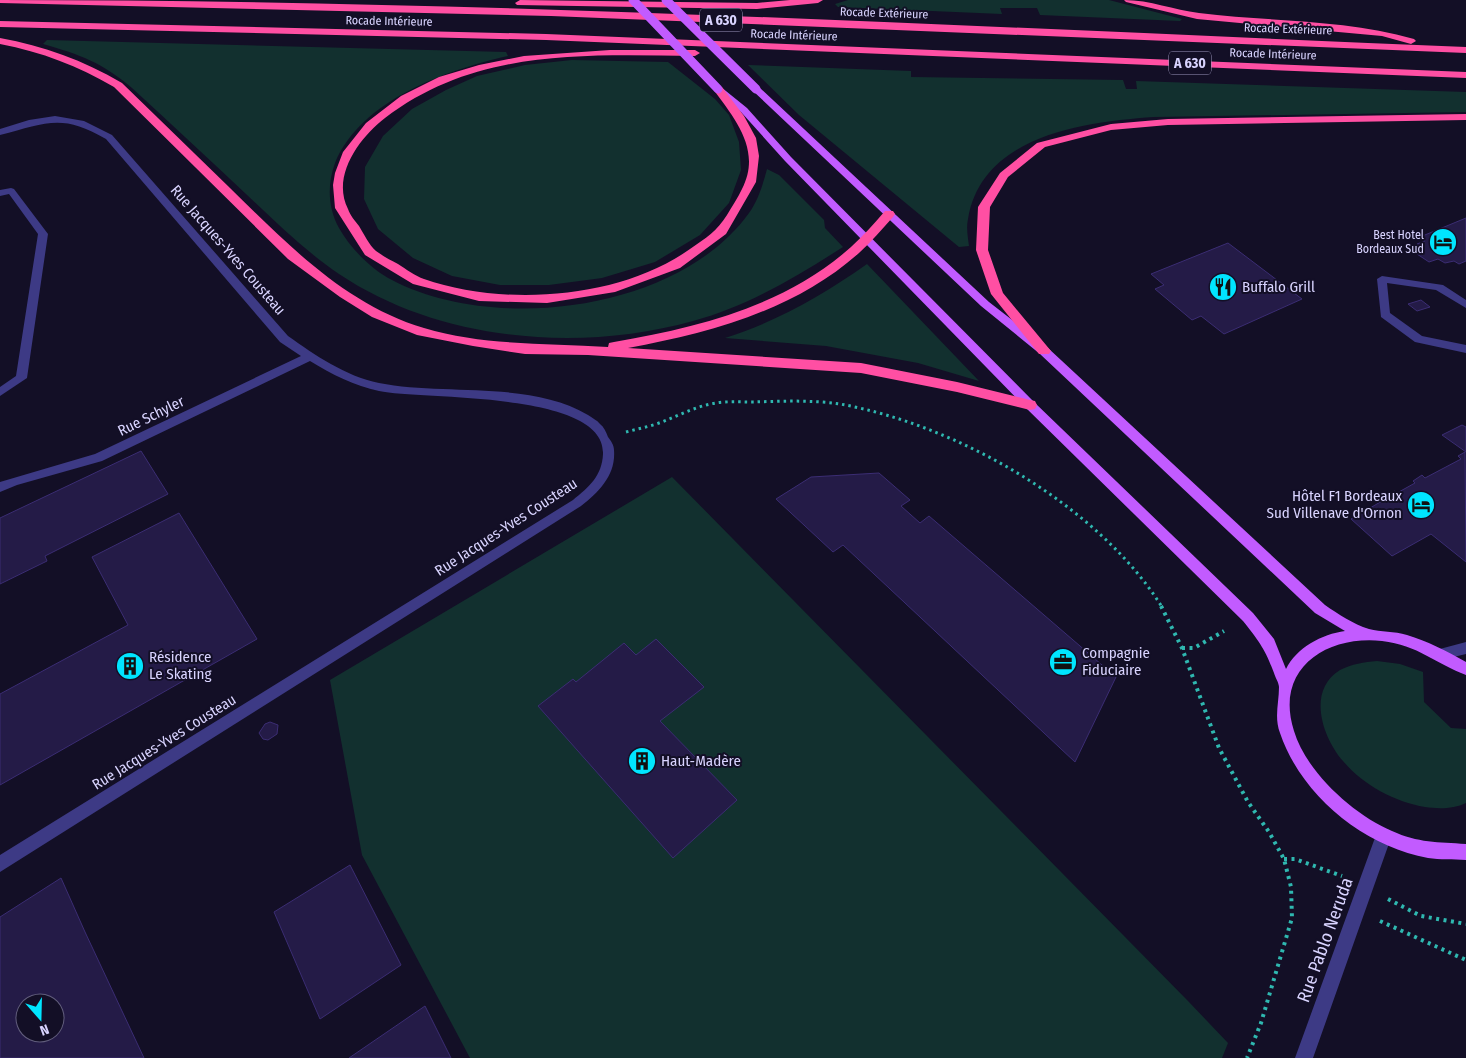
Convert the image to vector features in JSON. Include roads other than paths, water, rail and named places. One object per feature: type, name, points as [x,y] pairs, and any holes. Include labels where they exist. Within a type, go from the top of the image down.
[{"type":"highway","name":"Rocade Extérieure","points":[[0,0],[561,14],[1466,50]]},
{"type":"highway","points":[[74,1],[595,3],[757,6],[818,0]]},
{"type":"highway","points":[[1129,0],[1197,16],[1384,33],[1442,49]]},
{"type":"highway","name":"Rocade Intérieure","points":[[0,24],[546,37],[1466,75]]},
{"type":"highway","points":[[0,41],[66,57],[118,85],[292,256],[344,294],[376,314],[422,332],[473,342],[525,349],[588,350],[860,368],[957,387],[1030,405]]},
{"type":"highway","points":[[718,89],[746,127],[753,147],[753,173],[745,202],[724,229],[701,250],[670,268],[634,282],[601,292],[562,298],[526,300],[488,298],[452,292],[416,280],[389,267],[370,253],[352,233],[345,219],[339,198],[343,162],[367,128],[402,100],[432,84],[470,70],[529,57],[571,53],[914,52]]},
{"type":"highway","points":[[1044,351],[997,294],[982,250],[984,207],[1004,175],[1041,145],[1111,127],[1168,122],[1466,117]]},
{"type":"highway","points":[[588,350],[674,336],[729,320],[769,305],[808,284],[848,256],[867,239],[888,214]]},
{"type":"main road","points":[[633,0],[718,89],[744,110],[788,159],[1030,405],[1248,617],[1269,643],[1285,684]]},
{"type":"main road","points":[[666,0],[756,89],[888,214],[985,304],[1044,351],[1320,609],[1341,623],[1367,634],[1404,640],[1441,654],[1466,669]]},
{"type":"main road","points":[[1367,634],[1338,637],[1314,646],[1296,663],[1285,684],[1283,714],[1293,747],[1314,780],[1345,811],[1384,836],[1430,850],[1466,852]]},
{"type":"street","name":"Rue Jacques-Yves Cousteau","points":[[0,132],[39,120],[62,118],[82,123],[109,138],[284,339],[309,357],[347,376],[379,387],[526,400],[560,406],[578,413],[595,424],[606,437],[610,454],[605,470],[595,489],[577,503],[0,864]]},
{"type":"street","points":[[0,193],[11,191],[43,234],[21,378],[0,392]]},
{"type":"street","points":[[1466,305],[1438,287],[1382,279],[1385,314],[1419,339],[1466,349]]},
{"type":"street","name":"Rue Schyler","points":[[0,487],[14,481],[98,458],[309,357]]},
{"type":"street","points":[[1441,654],[1466,648]]},
{"type":"street","name":"Rue Pablo Neruda","points":[[1304,1058],[1384,836]]},
{"type":"place","name":"Best Hotel Bordeaux Sud","points":[[1443,242]]},
{"type":"place","name":"Buffalo Grill","points":[[1223,287]]},
{"type":"place","name":"Hôtel F1 Bordeaux Sud Villenave d'Ornon","points":[[1421,505]]},
{"type":"place","name":"Compagnie Fiduciaire","points":[[1063,662]]},
{"type":"place","name":"Résidence Le Skating","points":[[130,666]]},
{"type":"place","name":"Haut-Madère","points":[[642,761]]}]
